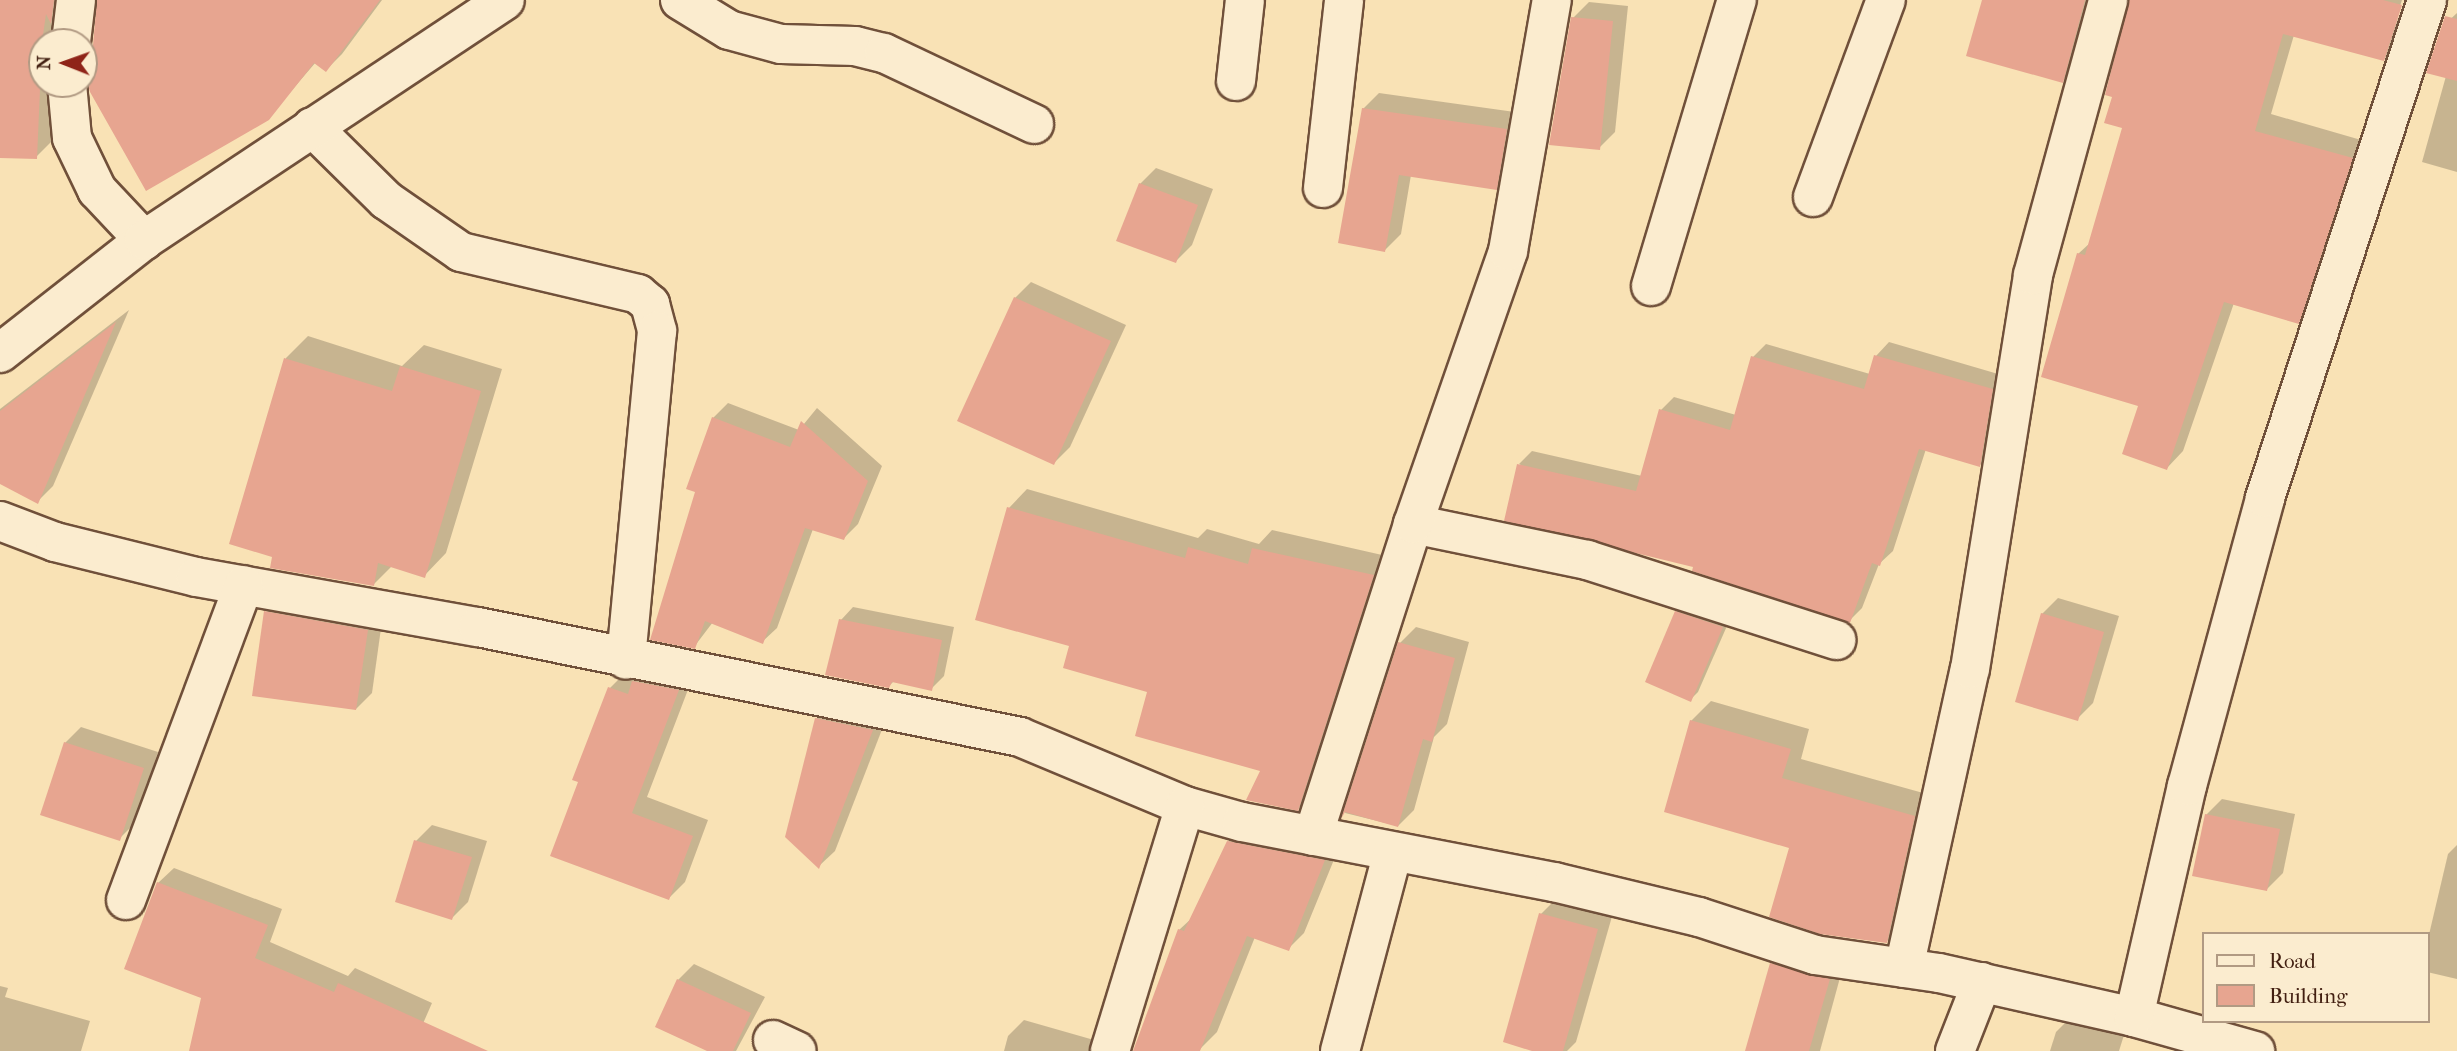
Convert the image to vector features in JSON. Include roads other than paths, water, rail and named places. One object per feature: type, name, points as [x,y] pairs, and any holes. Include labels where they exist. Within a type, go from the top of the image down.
[{"type":"street","points":[[73,28],[76,0]]},
{"type":"street","points":[[0,354],[144,240],[505,0]]},
{"type":"street","points":[[680,0],[729,30],[781,44],[855,46],[884,53],[1034,124]]},
{"type":"street","points":[[1236,81],[1245,0]]},
{"type":"street","points":[[1324,188],[1344,0]]},
{"type":"street","points":[[1313,836],[1413,524],[1508,251],[1552,0]]},
{"type":"street","points":[[1651,286],[1737,0]]},
{"type":"street","points":[[1813,197],[1886,0]]},
{"type":"street","points":[[1904,968],[1970,669],[2033,275],[2108,0]]},
{"type":"street","points":[[2134,1017],[2187,786],[2265,498],[2427,0]]},
{"type":"street","points":[[68,98],[72,138],[96,190],[144,240]]},
{"type":"street","points":[[312,127],[386,200],[461,252],[638,293],[650,304],[657,331],[626,660]]},
{"type":"street","points":[[0,522],[55,542],[244,585],[478,627],[626,660],[739,678],[1020,737],[1185,806],[1313,836],[1554,882],[1699,917],[1815,955],[1982,982],[2134,1017],[2255,1051]]},
{"type":"street","points":[[1413,524],[1587,560],[1836,640]]},
{"type":"street","points":[[126,900],[244,585]]},
{"type":"street","points":[[1110,1051],[1185,806]]},
{"type":"street","points":[[1340,1051],[1393,852]]},
{"type":"street","points":[[1955,1051],[1982,982]]}]
